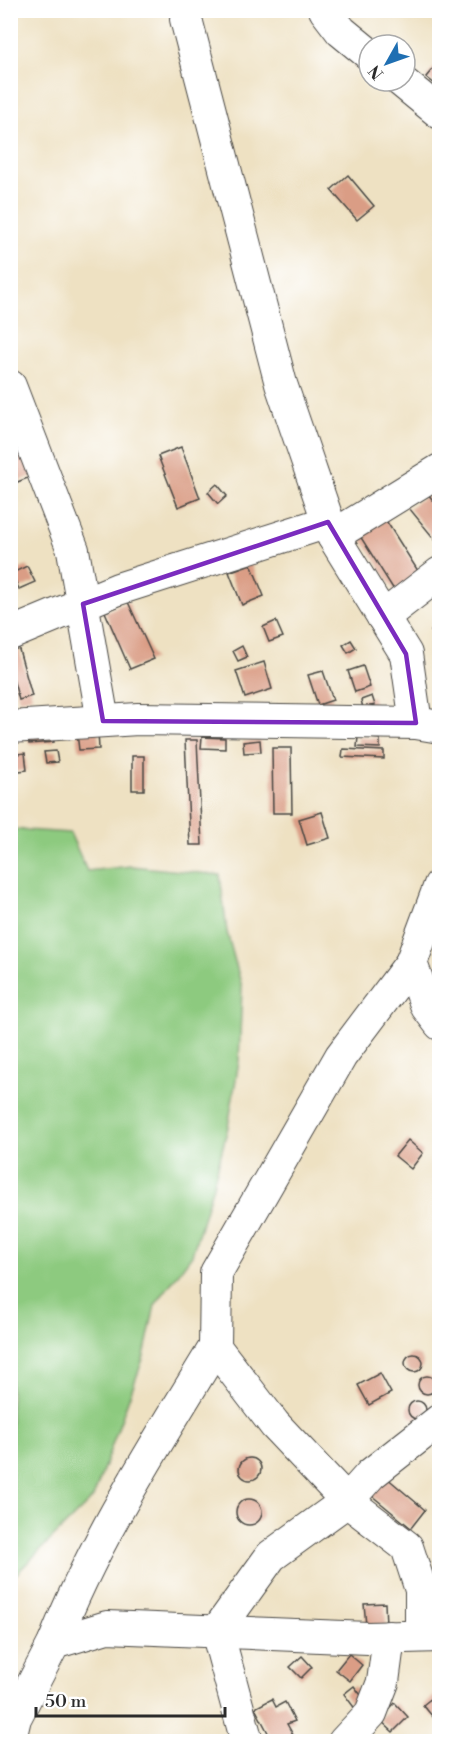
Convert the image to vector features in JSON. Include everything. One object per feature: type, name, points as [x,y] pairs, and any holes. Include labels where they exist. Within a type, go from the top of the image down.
[{"type":"street","points":[[325,10],[341,31],[357,44]]},
{"type":"street","points":[[10,727],[138,719],[428,725],[406,654],[331,529],[281,384],[186,19]]},
{"type":"street","points":[[416,93],[440,113]]},
{"type":"street","points":[[10,386],[73,550],[103,721]]},
{"type":"street","points":[[10,633],[129,585],[331,529],[440,470]]},
{"type":"street","points":[[383,617],[440,573]]},
{"type":"street","points":[[10,1739],[15,1718],[54,1643],[72,1597],[134,1480],[215,1347],[216,1273],[341,1056],[411,963],[440,885]]},
{"type":"street","points":[[411,963],[427,1006],[440,1024]]},
{"type":"street","points":[[54,1643],[107,1627],[389,1637],[430,1636],[421,1590],[407,1547],[347,1501],[275,1425],[215,1347]]},
{"type":"street","points":[[217,1631],[271,1556],[347,1501],[371,1474],[440,1420]]},
{"type":"street","points":[[217,1631],[247,1742]]},
{"type":"street","points":[[344,1742],[371,1713],[383,1682],[389,1637]]},
{"type":"highlighted area","points":[[328,522],[406,654],[416,723],[103,721],[83,604]]},
{"type":"green space","points":[[11,829],[70,833],[87,871],[131,866],[220,875],[227,932],[242,987],[239,1061],[228,1127],[192,1255],[155,1305],[144,1356],[93,1498],[11,1579]]},
{"type":"building","points":[[436,65],[440,68],[440,88],[426,77]]},
{"type":"building","points":[[348,175],[374,206],[357,220],[331,190]]},
{"type":"building","points":[[10,417],[35,475],[15,483],[10,473]]},
{"type":"building","points":[[181,447],[200,498],[178,507],[158,456]]},
{"type":"building","points":[[217,484],[227,496],[218,504],[208,492]]},
{"type":"building","points":[[428,494],[440,509],[440,546],[409,508]]},
{"type":"building","points":[[385,519],[420,574],[394,590],[360,536]]},
{"type":"building","points":[[251,564],[264,596],[242,605],[229,572]]},
{"type":"building","points":[[27,566],[35,582],[19,589],[12,573]]},
{"type":"building","points":[[128,602],[154,659],[130,669],[105,612]]},
{"type":"building","points":[[276,621],[283,637],[269,642],[263,627]]},
{"type":"building","points":[[440,624],[440,642],[431,631]]},
{"type":"building","points":[[351,640],[356,648],[348,653],[343,645]]},
{"type":"building","points":[[18,646],[32,696],[19,700],[10,668],[10,648]]},
{"type":"building","points":[[242,646],[247,657],[238,661],[233,651]]},
{"type":"building","points":[[264,662],[272,689],[245,698],[236,671]]},
{"type":"building","points":[[363,666],[370,687],[355,692],[348,671]]},
{"type":"building","points":[[323,671],[333,700],[318,705],[308,675]]},
{"type":"building","points":[[372,696],[375,705],[363,708],[361,700]]},
{"type":"building","points":[[53,731],[54,742],[29,744],[28,733]]},
{"type":"building","points":[[98,731],[99,749],[79,750],[77,733]]},
{"type":"building","points":[[202,737],[225,738],[225,749],[201,748]]},
{"type":"building","points":[[358,737],[380,739],[380,748],[357,747]]},
{"type":"building","points":[[185,740],[197,740],[202,845],[190,845]]},
{"type":"building","points":[[260,740],[261,752],[244,753],[243,742]]},
{"type":"building","points":[[272,748],[291,748],[292,813],[273,813]]},
{"type":"building","points":[[343,749],[384,751],[384,759],[342,757]]},
{"type":"building","points":[[56,751],[58,762],[46,763],[44,752]]},
{"type":"building","points":[[25,753],[27,770],[11,772],[10,755]]},
{"type":"building","points":[[132,756],[144,756],[144,790],[132,790]]},
{"type":"building","points":[[322,812],[330,838],[307,845],[299,819]]},
{"type":"building","points":[[408,1140],[423,1153],[411,1169],[395,1156]]},
{"type":"building","points":[[410,1354],[418,1354],[423,1359],[421,1370],[410,1372],[405,1367],[405,1359]]},
{"type":"building","points":[[380,1373],[391,1393],[369,1405],[358,1385]]},
{"type":"building","points":[[423,1376],[431,1376],[436,1381],[434,1392],[423,1394],[418,1389],[418,1381]]},
{"type":"building","points":[[413,1401],[421,1401],[426,1406],[424,1417],[413,1419],[408,1414],[408,1406]]},
{"type":"building","points":[[250,1458],[258,1461],[261,1469],[258,1477],[250,1480],[242,1477],[239,1469],[242,1461]]},
{"type":"building","points":[[386,1477],[425,1510],[411,1528],[371,1495]]},
{"type":"building","points":[[249,1499],[258,1503],[262,1512],[258,1521],[249,1525],[240,1521],[236,1512],[240,1503]]},
{"type":"building","points":[[385,1603],[386,1625],[366,1625],[364,1604]]},
{"type":"building","points":[[349,1654],[362,1665],[350,1681],[336,1670]]},
{"type":"building","points":[[302,1656],[312,1667],[301,1678],[290,1667]]},
{"type":"building","points":[[354,1686],[370,1707],[359,1714],[344,1694]]},
{"type":"building","points":[[438,1693],[440,1712],[433,1717],[423,1705]]},
{"type":"building","points":[[272,1699],[276,1707],[285,1702],[295,1721],[287,1724],[297,1742],[273,1742],[255,1708]]},
{"type":"building","points":[[395,1703],[408,1717],[393,1732],[379,1719]]}]
